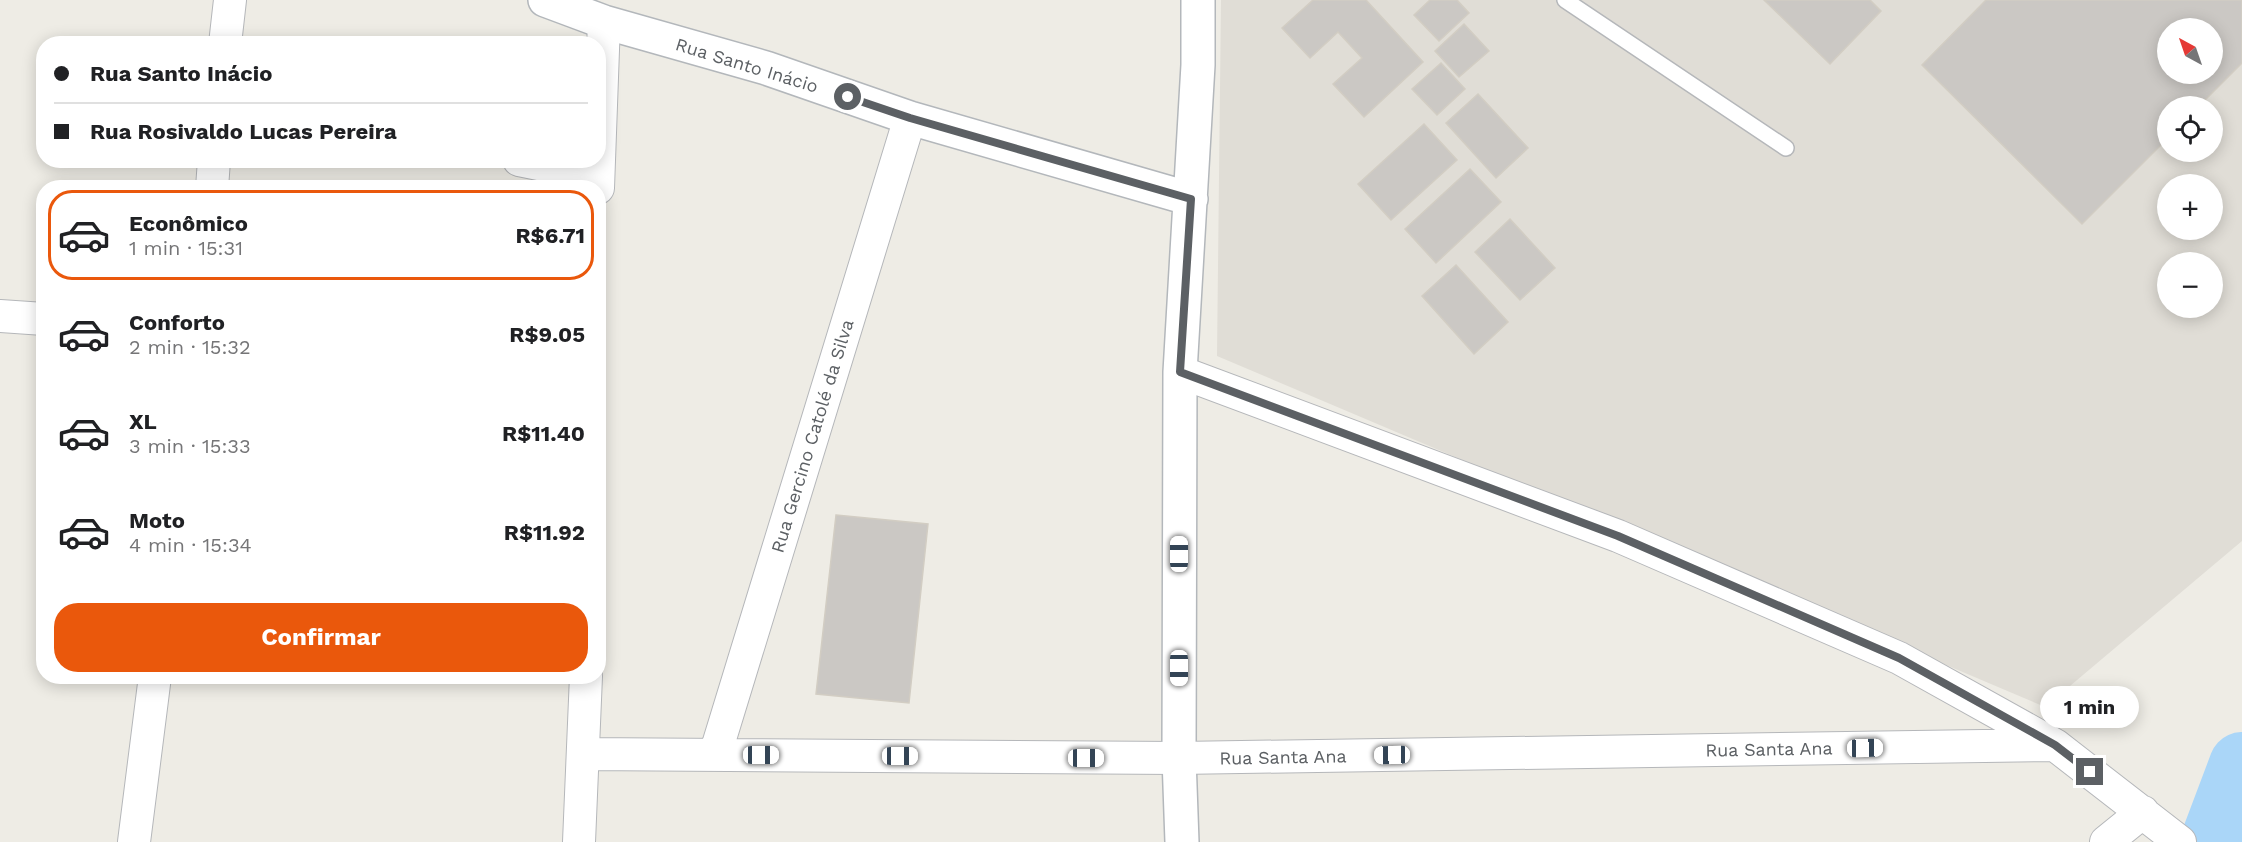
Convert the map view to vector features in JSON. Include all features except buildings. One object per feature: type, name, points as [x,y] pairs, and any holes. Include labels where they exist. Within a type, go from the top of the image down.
[{"type":"street","points":[[226,36],[230,0]]},
{"type":"street","name":"Rua Santo Inácio","points":[[545,0],[604,22],[766,69],[910,118],[1191,199]]},
{"type":"street","points":[[1182,842],[1179,758],[1180,372],[1198,65],[1198,0]]},
{"type":"street","points":[[603,36],[604,22]]},
{"type":"street","name":"Rua Gercino Catolé da Silva","points":[[715,755],[910,118]]},
{"type":"street","points":[[548,168],[591,180]]},
{"type":"street","points":[[0,316],[36,318]]},
{"type":"street","points":[[1180,372],[1618,536],[1899,658],[2055,745],[2180,842]]},
{"type":"street","points":[[134,842],[154,684]]},
{"type":"street","points":[[579,842],[586,684]]},
{"type":"street","name":"Rua Santa Ana","points":[[584,754],[1179,758],[2055,745]]},
{"type":"street","points":[[2106,842],[2143,812]]},
{"type":"lane","points":[[1565,0],[1785,148]]},
{"type":"shaded area","points":[[1221,0],[2242,0],[2242,541],[2045,707],[1217,356]]},
{"type":"waterway","points":[[2213,842],[2242,765]]},
{"type":"route","points":[[848,97],[910,118],[1191,199],[1180,372],[1618,536],[1899,658],[2055,745],[2090,772]]}]
